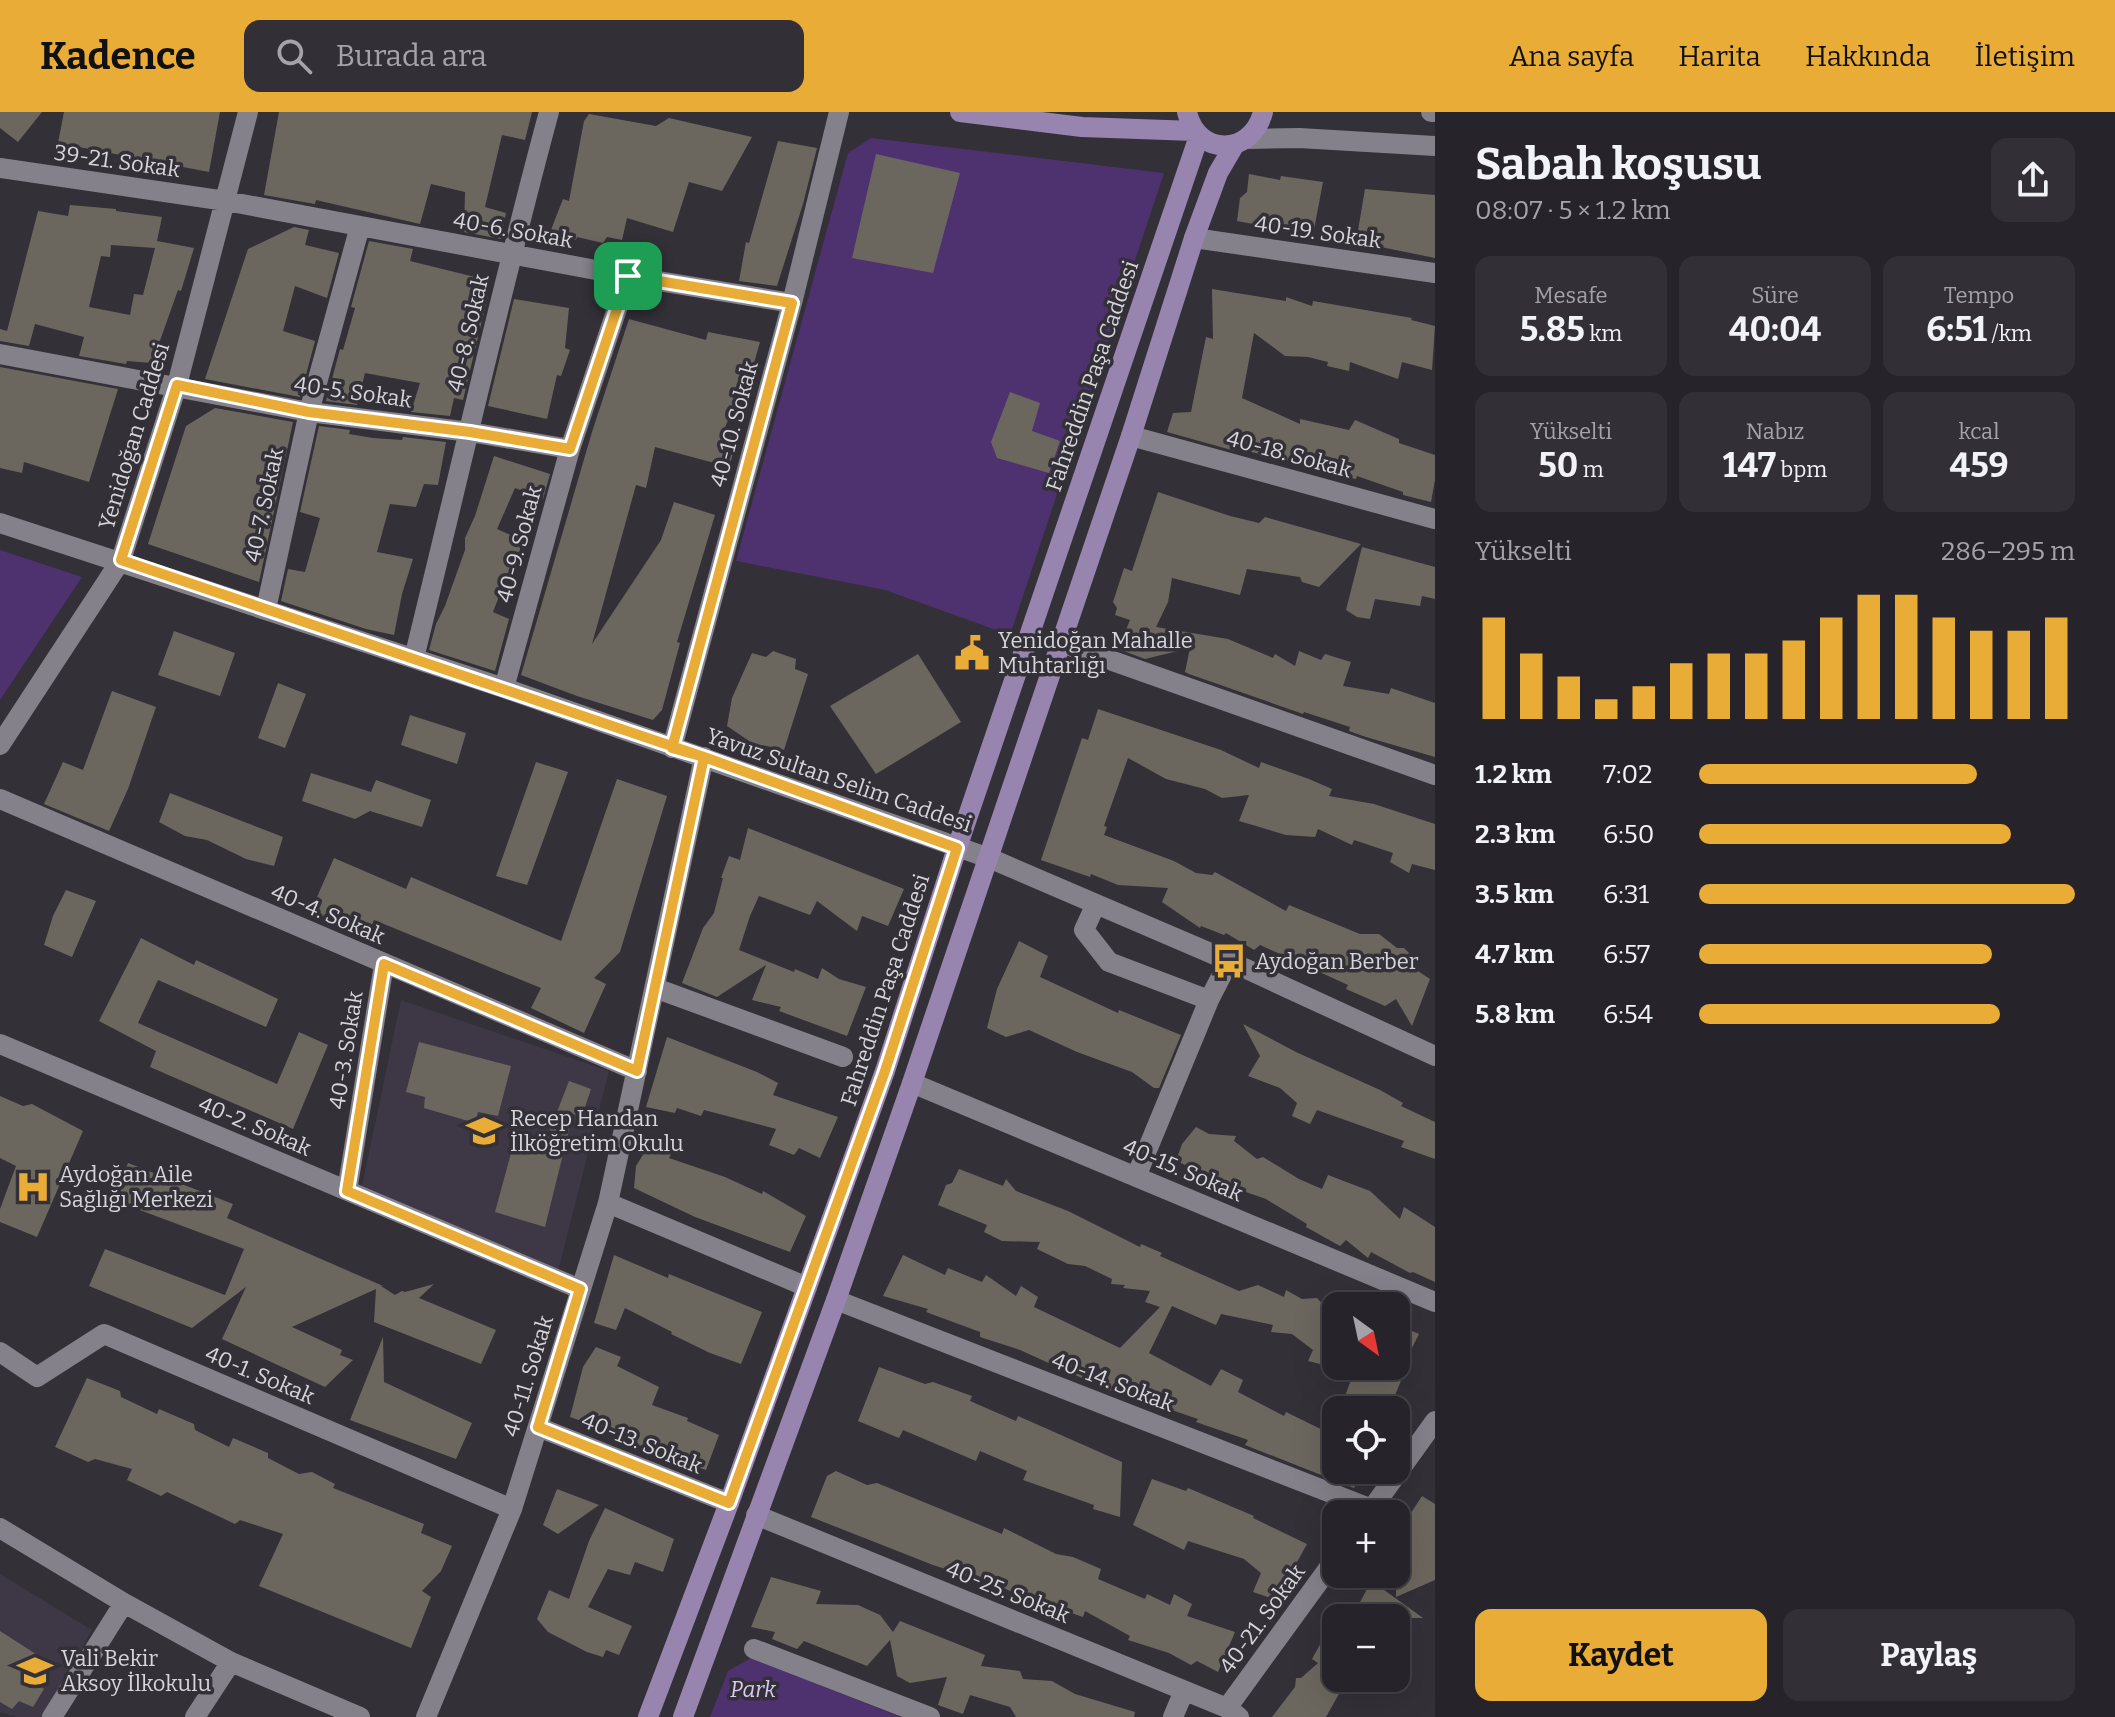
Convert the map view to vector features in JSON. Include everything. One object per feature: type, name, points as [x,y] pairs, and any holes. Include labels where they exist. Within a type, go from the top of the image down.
[{"type":"main road","points":[[960,112],[1082,127],[1193,126],[1210,143],[1223,146],[1241,142]]},
{"type":"main road","points":[[683,1717],[912,1083],[1131,436],[1194,238],[1218,173],[1241,142],[1255,131],[1263,112]]},
{"type":"main road","name":"Fahreddin Paşa Caddesi","points":[[648,1717],[885,1071],[1193,126]]},
{"type":"street","name":"Yenidoğan Caddesi","points":[[0,745],[121,560],[177,385],[248,112]]},
{"type":"street","name":"40-8. Sokak","points":[[414,658],[511,254],[549,112]]},
{"type":"street","name":"40-10. Sokak","points":[[672,748],[792,303],[839,112]]},
{"type":"street","points":[[1241,142],[1299,138],[1435,146]]},
{"type":"street","name":"39-21. Sokak","points":[[0,168],[226,201]]},
{"type":"street","name":"40-6. Sokak","points":[[226,201],[628,276],[792,303]]},
{"type":"street","name":"40-7. Sokak","points":[[266,609],[309,412],[360,226]]},
{"type":"street","name":"40-19. Sokak","points":[[1194,238],[1435,273]]},
{"type":"street","name":"40-9. Sokak","points":[[504,688],[570,449],[628,276]]},
{"type":"street","name":"40-5. Sokak","points":[[0,354],[309,412],[470,432],[570,449]]},
{"type":"street","name":"40-18. Sokak","points":[[1131,436],[1435,519]]},
{"type":"street","name":"Yavuz Sultan Selim Caddesi","points":[[0,523],[121,560],[504,688],[989,858],[1229,961],[1435,1056]]},
{"type":"street","points":[[1059,642],[1435,775]]},
{"type":"street","name":"40-11. Sokak","points":[[426,1717],[512,1509],[608,1203],[704,757]]},
{"type":"street","name":"40-4. Sokak","points":[[0,799],[637,1071]]},
{"type":"street","points":[[1096,904],[1084,930],[1109,962],[1209,1000]]},
{"type":"street","points":[[1136,1177],[1209,1000],[1229,961]]},
{"type":"street","name":"40-3. Sokak","points":[[347,1191],[384,964]]},
{"type":"street","points":[[655,988],[843,1057]]},
{"type":"street","name":"40-2. Sokak","points":[[0,1044],[580,1289]]},
{"type":"street","name":"40-15. Sokak","points":[[912,1083],[1435,1302]]},
{"type":"street","points":[[608,1203],[807,1287]]},
{"type":"street","name":"40-14. Sokak","points":[[836,1300],[1340,1500]]},
{"type":"street","name":"40-1. Sokak","points":[[0,1352],[37,1377],[104,1334],[512,1509]]},
{"type":"street","points":[[1379,1500],[1435,1421]]},
{"type":"street","name":"40-13. Sokak","points":[[538,1427],[729,1503]]},
{"type":"street","name":"40-25. Sokak","points":[[756,1515],[1233,1712]]},
{"type":"street","points":[[0,1528],[124,1603],[231,1662],[360,1717]]},
{"type":"street","name":"40-21. Sokak","points":[[1233,1712],[1322,1579]]},
{"type":"street","points":[[52,1717],[124,1603]]},
{"type":"street","points":[[754,1649],[930,1717]]},
{"type":"street","points":[[195,1717],[231,1662]]},
{"type":"street","points":[[1173,1717],[1184,1691]]},
{"type":"shaded area","name":"Recep Handan İlköğretim Okulu","points":[[401,1000],[609,1071],[558,1271],[361,1191]]},
{"type":"shaded area","name":"Vali Bekir Aksoy İlkokulu","points":[[0,1574],[92,1630],[45,1717],[16,1717],[0,1712]]},
{"type":"green space","points":[[871,138],[1164,173],[1010,635],[885,590],[736,561],[848,153]]},
{"type":"green space","points":[[0,550],[82,577],[0,700]]},
{"type":"green space","name":"Park","points":[[751,1658],[900,1717],[710,1717],[728,1671]]},
{"type":"building","points":[[0,112],[42,112],[18,142],[0,128]]},
{"type":"building","points":[[64,112],[220,112],[209,172],[58,143]]},
{"type":"building","points":[[279,112],[532,112],[525,140],[502,135],[485,207],[506,213],[501,239],[464,232],[465,192],[431,184],[420,224],[316,200],[315,204],[264,195]]},
{"type":"building","points":[[589,114],[656,126],[669,118],[752,137],[722,191],[689,182],[673,232],[627,218],[622,240],[607,237],[603,243],[549,235],[563,199],[569,201],[584,121]]},
{"type":"building","points":[[778,141],[817,148],[803,204],[777,286],[739,281],[746,242],[749,243]]},
{"type":"building","points":[[876,154],[960,173],[933,273],[852,258]]},
{"type":"building","points":[[1249,174],[1280,180],[1281,176],[1323,182],[1313,235],[1237,221],[1240,198],[1247,192]]},
{"type":"building","points":[[1365,189],[1435,195],[1435,258],[1356,242]]},
{"type":"building","points":[[70,205],[162,217],[157,241],[194,248],[181,291],[178,290],[152,363],[127,361],[126,364],[79,356],[84,337],[35,324],[29,346],[0,341],[0,329],[7,331],[38,211],[68,216]],"holes":[[[111,245],[155,248],[143,295],[134,294],[130,315],[89,307],[101,256],[110,257]]]},
{"type":"building","points":[[294,227],[309,230],[305,245],[339,253],[327,298],[295,286],[283,331],[315,341],[300,397],[205,379],[248,249]]},
{"type":"building","points":[[369,241],[413,249],[410,261],[487,280],[484,295],[488,295],[463,400],[454,398],[450,416],[411,412],[420,383],[365,373],[357,405],[326,401],[355,308],[351,307]]},
{"type":"building","points":[[1212,289],[1286,301],[1286,297],[1312,306],[1313,301],[1412,318],[1435,326],[1432,370],[1402,362],[1398,379],[1350,362],[1349,371],[1308,357],[1285,356],[1254,333],[1242,398],[1300,424],[1300,419],[1349,430],[1355,420],[1399,439],[1399,443],[1435,455],[1431,502],[1403,495],[1403,492],[1357,476],[1356,479],[1314,470],[1289,461],[1235,448],[1235,451],[1167,432],[1173,413],[1191,412],[1206,337],[1213,339]]},
{"type":"building","points":[[514,299],[569,308],[565,348],[570,350],[561,376],[557,375],[547,419],[488,406]]},
{"type":"building","points":[[629,319],[706,340],[708,332],[760,342],[746,391],[734,388],[733,409],[722,434],[738,437],[729,467],[655,447],[646,488],[636,485],[592,644],[661,540],[674,502],[715,515],[677,642],[680,643],[662,710],[653,720],[521,675],[592,432]]},
{"type":"building","points":[[0,367],[118,389],[89,482],[24,462],[22,473],[0,468]]},
{"type":"building","points":[[1010,392],[1040,403],[1032,431],[1060,441],[1049,473],[997,458],[991,442]]},
{"type":"building","points":[[215,408],[293,422],[259,582],[148,544],[186,426]]},
{"type":"building","points":[[319,426],[350,430],[349,434],[373,438],[402,440],[403,437],[446,442],[438,485],[424,484],[416,507],[390,504],[377,552],[413,559],[394,635],[281,601],[288,569],[305,572],[320,518],[300,512]]},
{"type":"building","points":[[494,456],[550,474],[543,499],[515,488],[497,529],[520,539],[520,550],[493,612],[509,619],[495,671],[429,650]]},
{"type":"building","points":[[1158,492],[1230,516],[1259,523],[1265,517],[1361,544],[1319,587],[1302,582],[1300,577],[1247,569],[1240,595],[1172,578],[1168,602],[1156,627],[1228,639],[1273,658],[1275,654],[1295,666],[1299,651],[1321,660],[1325,654],[1351,662],[1343,686],[1389,694],[1391,688],[1435,703],[1435,757],[1366,737],[1349,731],[1350,727],[1189,674],[1185,672],[1190,648],[1145,659],[1118,649],[1130,620],[1115,615],[1117,608],[1113,602],[1124,568],[1132,571]]},
{"type":"building","points":[[1362,547],[1435,567],[1435,599],[1422,596],[1420,606],[1375,599],[1370,619],[1357,617],[1346,610]]},
{"type":"building","points":[[174,631],[235,653],[220,696],[158,675]]},
{"type":"building","points":[[773,651],[796,659],[795,669],[808,674],[784,750],[762,745],[761,749],[727,726],[732,698],[752,653],[766,657]]},
{"type":"building","points":[[918,654],[961,722],[876,774],[830,706]]},
{"type":"building","points":[[278,683],[306,694],[285,748],[258,738]]},
{"type":"building","points":[[112,691],[156,707],[128,789],[109,831],[44,804],[63,762],[83,770]]},
{"type":"building","points":[[1098,709],[1221,750],[1259,768],[1261,762],[1309,779],[1332,789],[1329,796],[1374,804],[1435,824],[1435,870],[1412,864],[1409,873],[1390,862],[1393,853],[1354,840],[1352,845],[1318,829],[1315,837],[1286,835],[1239,821],[1249,795],[1222,798],[1205,789],[1166,779],[1128,758],[1104,826],[1107,827],[1104,835],[1174,861],[1196,873],[1212,875],[1215,872],[1286,911],[1289,905],[1360,934],[1379,934],[1397,948],[1404,948],[1412,956],[1409,965],[1430,979],[1412,1026],[1396,999],[1385,1006],[1346,989],[1348,985],[1260,945],[1254,950],[1226,933],[1200,928],[1162,902],[1168,888],[1118,885],[1041,860],[1082,738],[1088,740]]},
{"type":"building","points":[[410,715],[466,733],[457,764],[401,745]]},
{"type":"building","points":[[536,762],[568,772],[527,885],[496,876]]},
{"type":"building","points":[[311,773],[371,792],[376,780],[431,800],[422,827],[370,811],[355,819],[302,801]]},
{"type":"building","points":[[617,779],[667,796],[620,952],[594,978],[606,984],[584,1033],[531,1008],[541,988],[374,920],[368,935],[311,911],[334,858],[406,889],[411,877],[561,941]]},
{"type":"building","points":[[170,793],[283,837],[274,866],[246,859],[207,840],[185,836],[159,822]]},
{"type":"building","points":[[748,828],[904,889],[888,926],[862,916],[857,931],[817,901],[810,915],[759,896],[750,916],[739,950],[818,979],[822,968],[839,979],[866,987],[847,1036],[779,1011],[781,1007],[752,1000],[766,965],[717,997],[682,983],[703,928],[714,913],[729,856],[740,860]]},
{"type":"building","points":[[66,890],[96,901],[72,957],[44,945],[53,916]]},
{"type":"building","points":[[141,938],[194,965],[196,960],[278,999],[266,1027],[158,980],[138,1023],[277,1084],[299,1032],[328,1045],[293,1129],[150,1067],[156,1051],[99,1021]]},
{"type":"building","points":[[1019,941],[1048,956],[1040,977],[1118,1013],[1119,1010],[1181,1035],[1159,1088],[1154,1088],[1132,1072],[1029,1030],[1006,1037],[987,1028],[997,989]]},
{"type":"building","points":[[1243,1024],[1380,1090],[1403,1103],[1401,1106],[1435,1122],[1435,1159],[1401,1147],[1404,1141],[1317,1110],[1310,1124],[1292,1116],[1297,1103],[1280,1088],[1248,1076],[1260,1056]]},
{"type":"building","points":[[667,1037],[778,1083],[773,1095],[838,1117],[820,1158],[799,1148],[794,1155],[769,1145],[776,1129],[704,1110],[701,1116],[677,1108],[675,1113],[646,1107]]},
{"type":"building","points":[[419,1042],[511,1066],[498,1116],[478,1112],[475,1123],[424,1108],[425,1097],[406,1092]]},
{"type":"building","points":[[569,1081],[591,1089],[582,1116],[573,1114],[545,1227],[495,1212],[516,1135],[545,1143]]},
{"type":"building","name":"Aydoğan Aile Sağlığı Merkezi","points":[[0,1096],[23,1106],[32,1104],[83,1131],[37,1237],[0,1222],[0,1209],[16,1166],[0,1158]]},
{"type":"building","points":[[1196,1127],[1209,1134],[1236,1136],[1234,1141],[1257,1159],[1263,1157],[1322,1189],[1328,1175],[1370,1191],[1400,1219],[1404,1207],[1435,1227],[1435,1282],[1410,1273],[1371,1252],[1368,1258],[1346,1240],[1340,1246],[1266,1199],[1240,1190],[1231,1193],[1195,1176],[1197,1170],[1176,1161],[1182,1144]]},
{"type":"building","points":[[649,1145],[671,1154],[669,1158],[725,1177],[762,1194],[763,1191],[806,1216],[790,1252],[695,1217],[634,1188],[636,1166]]},
{"type":"building","points":[[128,1163],[233,1204],[227,1218],[383,1286],[395,1295],[434,1284],[419,1298],[496,1330],[481,1364],[374,1322],[376,1289],[292,1327],[342,1350],[340,1355],[353,1360],[325,1387],[222,1339],[246,1287],[192,1328],[89,1286],[105,1249],[225,1295],[244,1249],[113,1200]]},
{"type":"building","points":[[959,1169],[1003,1186],[1006,1179],[1016,1191],[1068,1211],[1140,1247],[1141,1244],[1162,1253],[1160,1256],[1239,1291],[1258,1285],[1284,1297],[1286,1290],[1302,1299],[1317,1298],[1322,1304],[1322,1364],[1308,1361],[1313,1350],[1292,1334],[1271,1332],[1273,1325],[1221,1314],[1216,1325],[1172,1306],[1149,1353],[1211,1386],[1221,1369],[1243,1380],[1238,1392],[1284,1416],[1286,1412],[1322,1430],[1322,1475],[1245,1445],[1248,1440],[1196,1422],[1198,1419],[1160,1406],[1143,1405],[1128,1393],[1107,1390],[1098,1363],[1084,1379],[1020,1350],[980,1337],[980,1332],[926,1312],[928,1309],[883,1296],[903,1255],[945,1275],[948,1268],[982,1282],[986,1275],[1016,1296],[1021,1286],[1038,1297],[1034,1307],[1120,1348],[1160,1307],[1145,1302],[1150,1291],[1111,1284],[1112,1279],[1085,1266],[1068,1264],[1037,1249],[1040,1242],[1002,1241],[984,1232],[987,1225],[938,1205],[946,1185],[952,1183]]},
{"type":"building","points":[[614,1255],[762,1312],[741,1364],[710,1353],[625,1308],[616,1330],[594,1323]]},
{"type":"building","points":[[1410,1330],[1419,1334],[1410,1352]]},
{"type":"building","points":[[383,1337],[384,1382],[472,1423],[456,1459],[350,1420]]},
{"type":"building","points":[[596,1347],[621,1357],[617,1366],[659,1387],[652,1405],[688,1418],[687,1421],[719,1435],[706,1470],[570,1417],[583,1367]]},
{"type":"building","points":[[879,1367],[925,1384],[933,1382],[972,1396],[970,1401],[1016,1421],[1018,1416],[1122,1462],[1120,1517],[1023,1480],[1027,1471],[980,1451],[976,1461],[903,1430],[899,1438],[858,1421]]},
{"type":"building","points":[[87,1378],[120,1391],[121,1397],[157,1414],[159,1409],[194,1424],[195,1430],[229,1447],[233,1438],[268,1453],[268,1458],[299,1474],[312,1472],[335,1484],[333,1488],[424,1524],[421,1533],[452,1546],[441,1571],[422,1591],[431,1597],[411,1648],[259,1586],[283,1534],[240,1520],[235,1524],[167,1492],[161,1496],[127,1480],[132,1469],[95,1459],[88,1462],[55,1447]]},
{"type":"building","points":[[1351,1380],[1401,1380],[1395,1396],[1345,1396]]},
{"type":"building","points":[[836,1471],[867,1485],[877,1483],[1002,1534],[1004,1528],[1056,1554],[1073,1557],[1101,1569],[1098,1579],[1145,1599],[1147,1594],[1170,1605],[1174,1594],[1192,1604],[1187,1616],[1235,1632],[1218,1672],[1197,1661],[1191,1665],[1169,1653],[1128,1640],[1130,1636],[1085,1611],[1083,1617],[1054,1607],[1052,1611],[972,1573],[970,1577],[933,1565],[811,1517],[827,1476]]},
{"type":"building","points":[[1152,1479],[1186,1491],[1188,1488],[1254,1516],[1307,1544],[1276,1600],[1253,1592],[1261,1573],[1244,1559],[1188,1541],[1184,1550],[1133,1525]]},
{"type":"building","points":[[557,1489],[599,1505],[558,1534],[543,1525]]},
{"type":"building","points":[[1422,1496],[1435,1504],[1435,1580],[1396,1597],[1396,1588],[1410,1588],[1410,1514]]},
{"type":"building","points":[[605,1508],[674,1539],[663,1572],[635,1562],[630,1575],[608,1569],[588,1607],[632,1626],[619,1655],[606,1650],[603,1657],[548,1632],[537,1619],[549,1590],[569,1599],[589,1541]]},
{"type":"building","points":[[771,1577],[821,1591],[816,1604],[858,1605],[880,1615],[893,1632],[900,1621],[985,1655],[981,1666],[1020,1671],[1023,1679],[1052,1681],[1075,1694],[1135,1712],[1134,1717],[1016,1717],[1010,1707],[970,1695],[963,1714],[938,1705],[947,1677],[910,1683],[897,1676],[890,1640],[867,1666],[804,1641],[797,1649],[772,1639],[775,1632],[751,1627]]},
{"type":"building","points":[[1367,1588],[1381,1588],[1404,1604],[1359,1604]]},
{"type":"building","points":[[1410,1609],[1423,1618],[1410,1618]]},
{"type":"building","points":[[0,1631],[42,1658],[30,1679],[44,1689],[33,1707],[19,1701],[12,1709],[0,1702]]},
{"type":"building","points":[[1322,1641],[1322,1692],[1340,1692],[1326,1717],[1272,1717],[1295,1687],[1296,1678],[1301,1678],[1318,1663],[1312,1659]]},
{"type":"place","name":"Yenidoğan Mahalle Muhtarlığı","points":[[972,653]]},
{"type":"place","name":"Aydoğan Berber","points":[[1229,961]]},
{"type":"place","name":"Recep Handan İlköğretim Okulu","points":[[484,1131]]},
{"type":"place","name":"Aydoğan Aile Sağlığı Merkezi","points":[[33,1187]]},
{"type":"place","name":"Vali Bekir Aksoy İlkokulu","points":[[35,1671]]},
{"type":"route","points":[[628,276],[570,449],[470,432],[309,412],[177,385],[121,560],[504,688],[672,748],[704,757],[637,1071],[384,964],[347,1191],[580,1289],[538,1427],[729,1503],[885,1071],[957,848],[704,757],[672,748],[792,303],[628,276]]}]
